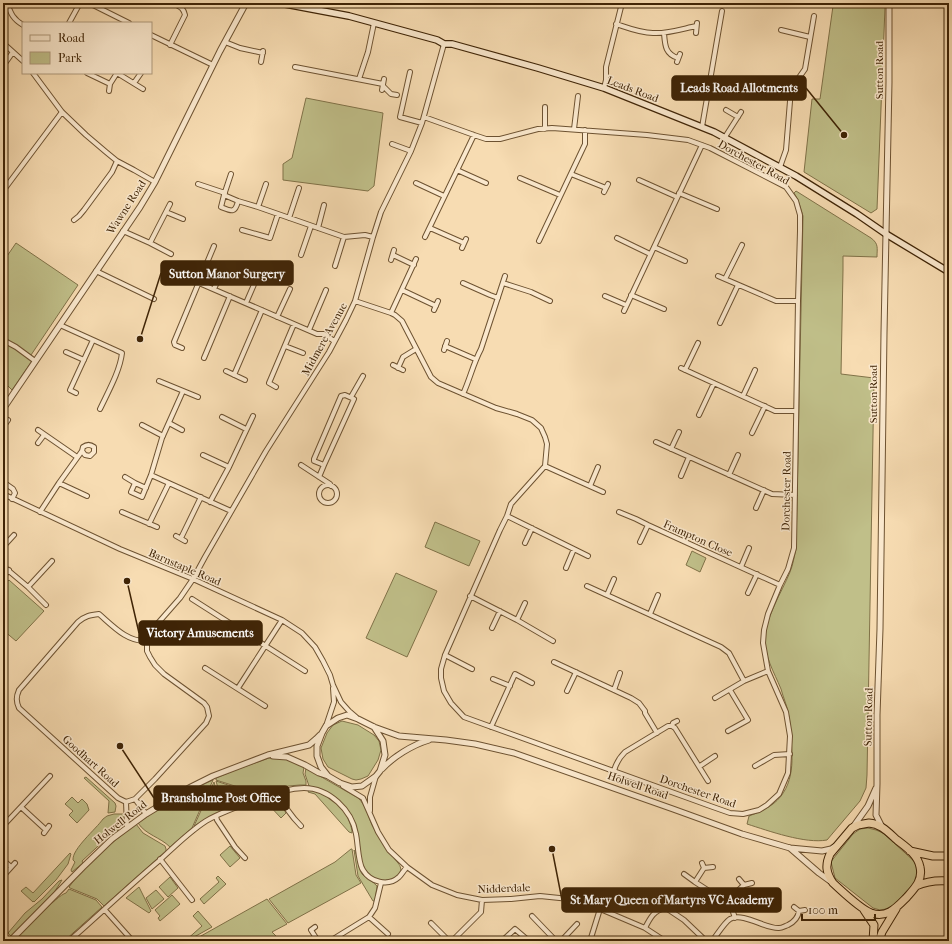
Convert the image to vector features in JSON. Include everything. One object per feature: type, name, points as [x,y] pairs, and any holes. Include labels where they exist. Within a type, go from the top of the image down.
[{"type":"highway","points":[[879,941],[882,932],[896,909],[919,882],[920,867],[916,858],[910,851],[882,827],[873,823],[858,825],[852,828],[830,854],[827,863],[827,872],[833,883],[864,910],[872,914],[879,915],[896,909]]},
{"type":"highway","points":[[910,851],[933,856],[949,856]]},
{"type":"highway","points":[[916,886],[929,881],[949,881]]},
{"type":"highway","points":[[864,910],[874,925],[873,941]]},
{"type":"main road","name":"Leads Road","points":[[280,3],[349,16],[437,40],[444,44],[452,44],[510,60],[604,88],[702,127],[725,137],[780,167],[949,272]]},
{"type":"street","points":[[7,3],[12,16],[22,24]]},
{"type":"street","points":[[70,22],[80,3]]},
{"type":"street","points":[[89,3],[127,22]]},
{"type":"street","points":[[170,45],[185,15],[184,10],[173,3]]},
{"type":"street","name":"Wawne Road","points":[[3,409],[140,207],[155,182],[213,65],[246,3]]},
{"type":"street","points":[[604,88],[606,80],[606,67],[622,3]]},
{"type":"street","name":"Sutton Road","points":[[882,827],[876,815],[889,82],[889,3]]},
{"type":"street","points":[[702,127],[722,11]]},
{"type":"street","points":[[780,167],[786,150],[791,89],[805,69],[814,16]]},
{"type":"street","points":[[359,79],[368,52],[374,23]]},
{"type":"street","points":[[616,24],[651,34],[664,33],[696,24],[696,33]]},
{"type":"street","points":[[781,30],[810,36]]},
{"type":"street","points":[[664,33],[666,50],[678,58]]},
{"type":"street","points":[[152,36],[213,65]]},
{"type":"street","points":[[225,42],[240,48],[263,52],[261,62]]},
{"type":"street","points":[[3,43],[22,60]]},
{"type":"street","name":"Midmere Avenue","points":[[193,580],[266,451],[334,342],[355,301],[381,212],[411,151],[422,123],[444,44]]},
{"type":"street","points":[[3,66],[13,52]]},
{"type":"street","points":[[295,67],[303,66],[359,79],[383,87],[391,94],[397,95]]},
{"type":"street","points":[[410,72],[400,117],[422,123]]},
{"type":"street","points":[[34,74],[62,112],[106,152],[155,182]]},
{"type":"street","points":[[89,74],[110,84]]},
{"type":"street","points":[[109,91],[110,84],[116,74]]},
{"type":"street","points":[[119,74],[143,89]]},
{"type":"street","points":[[134,83],[139,74]]},
{"type":"street","points":[[383,87],[384,79]]},
{"type":"street","points":[[574,129],[578,96]]},
{"type":"street","points":[[545,107],[545,129]]},
{"type":"street","points":[[726,110],[738,117]]},
{"type":"street","points":[[3,192],[62,112]]},
{"type":"street","points":[[725,137],[740,112]]},
{"type":"street","name":"Dorchester Road","points":[[424,116],[486,139],[500,139],[552,128],[688,140],[710,148],[786,187],[796,201],[800,216],[794,548],[788,570],[768,614],[764,630],[763,643],[768,671],[786,711],[790,736],[790,754],[788,773],[779,794],[763,808],[743,814],[713,807],[464,717],[451,703],[444,691],[441,678],[441,669],[445,655],[470,596],[508,516],[512,504],[545,466]]},
{"type":"street","points":[[539,241],[585,144],[585,130]]},
{"type":"street","points":[[426,237],[474,135]]},
{"type":"street","points":[[392,144],[411,151]]},
{"type":"street","points":[[624,311],[702,145]]},
{"type":"street","points":[[74,220],[84,210],[112,172],[117,160]]},
{"type":"street","points":[[457,170],[486,183]]},
{"type":"street","points":[[231,174],[221,207],[230,211],[234,210],[237,207],[238,201]]},
{"type":"street","points":[[571,174],[606,188]]},
{"type":"street","points":[[520,178],[560,196]]},
{"type":"street","points":[[639,180],[717,209]]},
{"type":"street","points":[[416,183],[444,196]]},
{"type":"street","points":[[198,184],[238,201],[344,237],[365,235],[373,237]]},
{"type":"street","points":[[258,207],[266,184]]},
{"type":"street","points":[[289,218],[299,188]]},
{"type":"street","points":[[150,243],[170,204]]},
{"type":"street","points":[[318,228],[324,205]]},
{"type":"street","points":[[166,212],[183,219]]},
{"type":"street","points":[[242,230],[270,238],[278,214]]},
{"type":"street","points":[[301,255],[311,226]]},
{"type":"street","points":[[430,228],[464,243]]},
{"type":"street","points":[[123,231],[171,254]]},
{"type":"street","points":[[335,266],[344,237]]},
{"type":"street","points":[[462,248],[466,238]]},
{"type":"street","points":[[617,238],[650,254]]},
{"type":"street","points":[[725,279],[742,245]]},
{"type":"street","points":[[182,348],[175,345],[174,342],[214,246]]},
{"type":"street","points":[[654,247],[685,261]]},
{"type":"street","points":[[390,260],[393,253],[414,265]]},
{"type":"street","points":[[391,313],[416,260]]},
{"type":"street","points":[[245,266],[263,275]]},
{"type":"street","points":[[96,270],[154,299]]},
{"type":"street","points":[[203,273],[218,280],[214,290]]},
{"type":"street","points":[[246,303],[258,273]]},
{"type":"street","points":[[463,394],[475,360],[481,349],[505,276]]},
{"type":"street","points":[[718,276],[776,301],[798,301]]},
{"type":"street","points":[[199,283],[317,334],[324,334],[334,342]]},
{"type":"street","points":[[463,283],[498,298]]},
{"type":"street","points":[[503,283],[550,300]]},
{"type":"street","points":[[720,323],[738,285]]},
{"type":"street","points":[[277,317],[290,289]]},
{"type":"street","points":[[309,330],[326,290]]},
{"type":"street","points":[[402,290],[436,306]]},
{"type":"street","points":[[631,295],[664,309]]},
{"type":"street","points":[[204,358],[230,296]]},
{"type":"street","points":[[605,296],[626,305]]},
{"type":"street","points":[[355,301],[391,313],[402,321],[431,377],[438,383],[496,408],[532,420],[537,424],[542,430],[547,444],[545,466],[603,492]]},
{"type":"street","points":[[234,375],[262,310]]},
{"type":"street","points":[[276,387],[269,383],[294,324]]},
{"type":"street","points":[[60,325],[122,353],[122,359],[118,370],[100,409]]},
{"type":"street","points":[[3,340],[16,347],[35,361]]},
{"type":"street","points":[[76,394],[70,390],[93,340]]},
{"type":"street","points":[[698,343],[683,369],[775,411],[796,411]]},
{"type":"street","points":[[285,346],[303,353]]},
{"type":"street","points":[[445,346],[475,360]]},
{"type":"street","points":[[398,368],[403,356],[416,349]]},
{"type":"street","points":[[66,352],[84,360]]},
{"type":"street","points":[[393,365],[403,370]]},
{"type":"street","points":[[743,396],[755,370]]},
{"type":"street","points":[[226,371],[245,380]]},
{"type":"street","points":[[351,397],[363,376]]},
{"type":"street","points":[[159,381],[198,397]]},
{"type":"street","points":[[698,415],[714,383]]},
{"type":"street","points":[[135,483],[131,492],[142,497],[151,475],[163,436],[183,391]]},
{"type":"street","points":[[319,477],[354,399],[351,397],[345,395],[341,396],[314,459],[314,461],[324,465]]},
{"type":"street","points":[[752,433],[765,406]]},
{"type":"street","points":[[210,502],[229,467],[253,416]]},
{"type":"street","points":[[222,417],[246,429]]},
{"type":"street","points":[[3,427],[8,420]]},
{"type":"street","points":[[169,423],[182,430]]},
{"type":"street","points":[[142,425],[163,436]]},
{"type":"street","points":[[38,430],[77,457]]},
{"type":"street","points":[[671,449],[679,432]]},
{"type":"street","points":[[38,443],[44,435]]},
{"type":"street","points":[[656,443],[772,494],[795,495]]},
{"type":"street","points":[[40,512],[82,451]]},
{"type":"street","points":[[203,455],[229,467]]},
{"type":"street","points":[[729,475],[738,455]]},
{"type":"street","points":[[681,476],[689,457]]},
{"type":"street","points":[[301,465],[334,487],[337,492],[336,498],[332,502],[326,503],[319,497],[320,491],[323,487],[329,485],[331,486]]},
{"type":"street","points":[[590,486],[598,467]]},
{"type":"street","points":[[151,475],[231,511]]},
{"type":"street","points":[[125,477],[146,488]]},
{"type":"street","points":[[3,482],[13,489],[15,493],[12,499]]},
{"type":"street","points":[[59,483],[87,496]]},
{"type":"street","points":[[149,524],[169,483]]},
{"type":"street","points":[[756,508],[764,490]]},
{"type":"street","name":"Barnstaple Road","points":[[3,495],[120,549],[282,620],[302,633],[315,647],[330,675],[341,702],[358,718]]},
{"type":"street","points":[[176,536],[184,539],[201,497]]},
{"type":"street","points":[[122,512],[157,527]]},
{"type":"street","name":"Frampton Close","points":[[619,512],[780,585]]},
{"type":"street","points":[[508,516],[588,556]]},
{"type":"street","name":"Frampton Close","points":[[640,542],[648,525]]},
{"type":"street","points":[[525,543],[532,528]]},
{"type":"street","points":[[3,547],[14,535]]},
{"type":"street","name":"Frampton Close","points":[[741,567],[749,548]]},
{"type":"street","points":[[566,568],[574,550]]},
{"type":"street","points":[[28,587],[52,561]]},
{"type":"street","points":[[3,566],[46,604]]},
{"type":"street","points":[[3,577],[9,570]]},
{"type":"street","points":[[748,593],[757,574]]},
{"type":"street","points":[[607,596],[614,579]]},
{"type":"street","points":[[127,827],[126,802],[135,799],[155,780],[206,723],[209,716],[207,707],[204,703],[164,674],[155,665],[147,651],[147,641],[151,631],[180,598],[193,580]]},
{"type":"street","points":[[587,586],[721,647],[729,653],[744,681]]},
{"type":"street","points":[[650,614],[658,595]]},
{"type":"street","points":[[470,596],[517,620],[553,641]]},
{"type":"street","points":[[192,599],[304,671]]},
{"type":"street","points":[[517,620],[525,603]]},
{"type":"street","points":[[492,628],[500,612]]},
{"type":"street","name":"Goodhart Road","points":[[126,802],[118,798],[19,708],[16,702],[16,696],[30,677],[84,617],[99,614],[126,636],[140,641],[147,641]]},
{"type":"street","points":[[238,688],[282,620]]},
{"type":"street","points":[[445,655],[472,669]]},
{"type":"street","points":[[554,662],[639,703],[657,733]]},
{"type":"street","points":[[205,668],[265,706]]},
{"type":"street","points":[[715,698],[744,681],[768,671]]},
{"type":"street","points":[[567,691],[576,672]]},
{"type":"street","points":[[614,690],[620,673]]},
{"type":"street","points":[[491,727],[515,674],[532,683]]},
{"type":"street","points":[[493,678],[510,686]]},
{"type":"street","name":"Barnstaple Road","points":[[326,726],[334,702],[333,685]]},
{"type":"street","points":[[728,731],[748,720],[730,690]]},
{"type":"street","points":[[347,715],[358,718],[374,727],[383,741],[385,755],[380,771],[376,776],[362,786],[352,787],[340,783],[328,776],[321,767],[317,756],[317,746],[326,726],[338,718],[347,715]]},
{"type":"street","points":[[614,771],[620,757],[625,752],[668,726],[672,726],[673,723],[677,721]]},
{"type":"street","points":[[672,726],[675,728],[700,766],[708,781]]},
{"type":"street","name":"Holwell Road","points":[[374,727],[399,736],[475,744],[514,753],[742,834],[790,848],[822,851],[836,846]]},
{"type":"street","name":"Holwell Road","points":[[10,941],[112,839],[146,814],[213,776],[268,755],[309,745],[322,733]]},
{"type":"street","name":"Holwell Road","points":[[380,771],[390,760],[421,742],[431,739]]},
{"type":"street","points":[[755,766],[774,755],[790,754]]},
{"type":"street","name":"Holwell Road","points":[[268,755],[287,757],[328,776]]},
{"type":"street","points":[[700,766],[715,756]]},
{"type":"street","points":[[3,826],[50,776]]},
{"type":"street","name":"Nidderdale","points":[[370,814],[370,797],[376,776]]},
{"type":"street","name":"Nidderdale","points":[[340,783],[363,798],[378,832],[389,850],[407,867],[432,885],[457,895],[482,900],[540,896],[579,900],[645,928],[665,941]]},
{"type":"street","name":"Sutton Road","points":[[852,828],[868,806],[877,784]]},
{"type":"street","points":[[69,941],[194,829],[216,816],[293,788],[308,788],[329,795],[336,800],[350,816],[354,825],[362,869],[371,879],[381,882],[392,881],[399,877],[407,867]]},
{"type":"street","points":[[278,793],[285,807],[301,826]]},
{"type":"street","points":[[135,799],[146,814]]},
{"type":"street","points":[[21,807],[47,830]]},
{"type":"street","points":[[216,816],[217,820],[235,847],[245,858]]},
{"type":"street","points":[[790,848],[833,883]]},
{"type":"street","points":[[160,859],[192,900]]},
{"type":"street","points":[[3,860],[11,867]]},
{"type":"street","points":[[5,874],[15,863]]},
{"type":"street","points":[[702,863],[704,868]]},
{"type":"street","points":[[704,868],[713,867]]},
{"type":"street","points":[[695,882],[704,868]]},
{"type":"street","points":[[684,874],[726,902],[732,909],[735,918]]},
{"type":"street","points":[[738,879],[744,885]]},
{"type":"street","points":[[330,941],[369,916],[376,908],[381,882]]},
{"type":"street","points":[[726,902],[744,885],[752,883]]},
{"type":"street","points":[[431,923],[451,941],[481,912],[482,900]]},
{"type":"street","points":[[794,907],[799,911],[805,910]]},
{"type":"street","points":[[645,928],[655,912],[666,908],[684,920],[706,941]]},
{"type":"street","points":[[590,941],[600,909]]},
{"type":"street","points":[[105,910],[130,938]]},
{"type":"street","points":[[712,941],[731,919],[751,919],[770,927],[780,928],[793,923],[798,916],[799,911]]},
{"type":"street","points":[[369,916],[388,934]]},
{"type":"street","points":[[532,916],[556,941]]},
{"type":"street","points":[[316,927],[312,930],[318,941]]},
{"type":"street","points":[[561,941],[576,927]]},
{"type":"street","points":[[502,941],[515,928],[529,941]]},
{"type":"green space","points":[[833,6],[885,7],[877,209],[871,213],[804,172],[812,99],[820,99]]},
{"type":"green space","points":[[306,98],[383,113],[374,186],[368,191],[283,180],[283,164],[292,158]]},
{"type":"green space","points":[[796,191],[871,238],[875,242],[877,249],[877,257],[843,256],[841,374],[874,378],[866,788],[860,801],[827,840],[818,841],[798,839],[747,824],[749,816],[773,804],[786,789],[792,760],[787,707],[766,651],[765,637],[768,620],[791,569],[796,549],[803,216],[794,193]]},
{"type":"green space","points":[[16,243],[78,285],[31,355],[3,337],[3,262]]},
{"type":"green space","points":[[8,345],[32,361],[12,390],[3,381],[3,351]]},
{"type":"green space","points":[[435,522],[480,541],[469,566],[425,547]]},
{"type":"green space","points":[[692,551],[706,558],[700,572],[686,565]]},
{"type":"green space","points":[[396,573],[437,591],[407,657],[366,638]]},
{"type":"green space","points":[[9,580],[44,611],[16,641],[3,630],[3,586]]},
{"type":"green space","points":[[342,721],[358,725],[374,735],[379,741],[381,750],[378,760],[368,776],[361,779],[352,779],[328,767],[323,759],[321,748],[327,733],[333,725]]},
{"type":"green space","points":[[269,758],[283,758],[304,767],[303,773],[306,785],[288,786],[263,795],[216,780],[216,778]]},
{"type":"green space","points":[[306,768],[361,801],[378,836],[401,868],[397,876],[390,880],[380,880],[369,874],[362,863],[356,828],[351,814],[335,797],[320,789],[309,786],[305,774]]},
{"type":"green space","points":[[86,777],[115,803],[115,812],[108,813],[109,801],[84,778]]},
{"type":"green space","points":[[213,780],[192,828],[170,847],[141,827],[138,823],[170,801]]},
{"type":"green space","points":[[216,781],[261,796],[224,810]]},
{"type":"green space","points":[[214,782],[222,811],[194,826]]},
{"type":"green space","points":[[309,790],[328,797],[344,811],[350,823],[352,833],[349,832],[315,794],[308,792]]},
{"type":"green space","points":[[72,797],[78,803],[82,799],[87,804],[89,810],[77,823],[69,815],[73,811],[65,804]]},
{"type":"green space","points":[[278,799],[286,813],[281,818],[267,803]]},
{"type":"green space","points":[[114,814],[125,814],[122,824],[118,830],[111,837],[109,836],[82,861],[83,863],[72,872],[71,870],[75,862],[73,860],[76,850],[103,819]]},
{"type":"green space","points":[[136,824],[143,833],[165,846],[166,851],[104,906],[97,899],[69,887],[91,861]]},
{"type":"green space","points":[[868,828],[883,833],[915,862],[917,868],[915,882],[894,905],[886,909],[880,910],[873,908],[835,878],[831,862],[853,834],[860,829]]},
{"type":"green space","points":[[230,846],[240,858],[230,867],[220,855]]},
{"type":"green space","points":[[351,849],[356,875],[361,883],[288,923],[269,899],[335,862]]},
{"type":"green space","points":[[354,850],[357,855],[359,868],[362,874],[377,886],[375,901],[373,901],[358,876]]},
{"type":"green space","points":[[70,853],[68,864],[56,880],[34,902],[21,891],[26,887],[33,893]]},
{"type":"green space","points":[[218,876],[226,884],[204,904],[200,899],[219,882],[216,878]]},
{"type":"green space","points":[[170,877],[178,888],[168,897],[159,887]]},
{"type":"green space","points":[[62,880],[55,891],[11,936],[8,933],[25,913],[42,899],[59,881]]},
{"type":"green space","points":[[139,887],[151,911],[149,913],[126,898]]},
{"type":"green space","points":[[69,889],[96,900],[102,907],[64,941],[14,941],[55,900],[66,893]]},
{"type":"green space","points":[[156,890],[164,899],[152,909],[146,898]]},
{"type":"green space","points":[[172,895],[180,904],[160,921],[158,918],[160,916],[155,910]]},
{"type":"green space","points":[[267,899],[287,924],[272,932],[281,941],[192,941]]},
{"type":"green space","points":[[198,911],[212,927],[185,941],[202,926],[193,916]]},
{"type":"place","name":"Leads Road Allotments","points":[[844,135]]},
{"type":"place","name":"Sutton Manor Surgery","points":[[140,339]]},
{"type":"place","name":"Victory Amusements","points":[[127,581]]},
{"type":"place","name":"Bransholme Post Office","points":[[120,746]]},
{"type":"place","name":"St Mary Queen of Martyrs VC Academy","points":[[552,849]]}]
